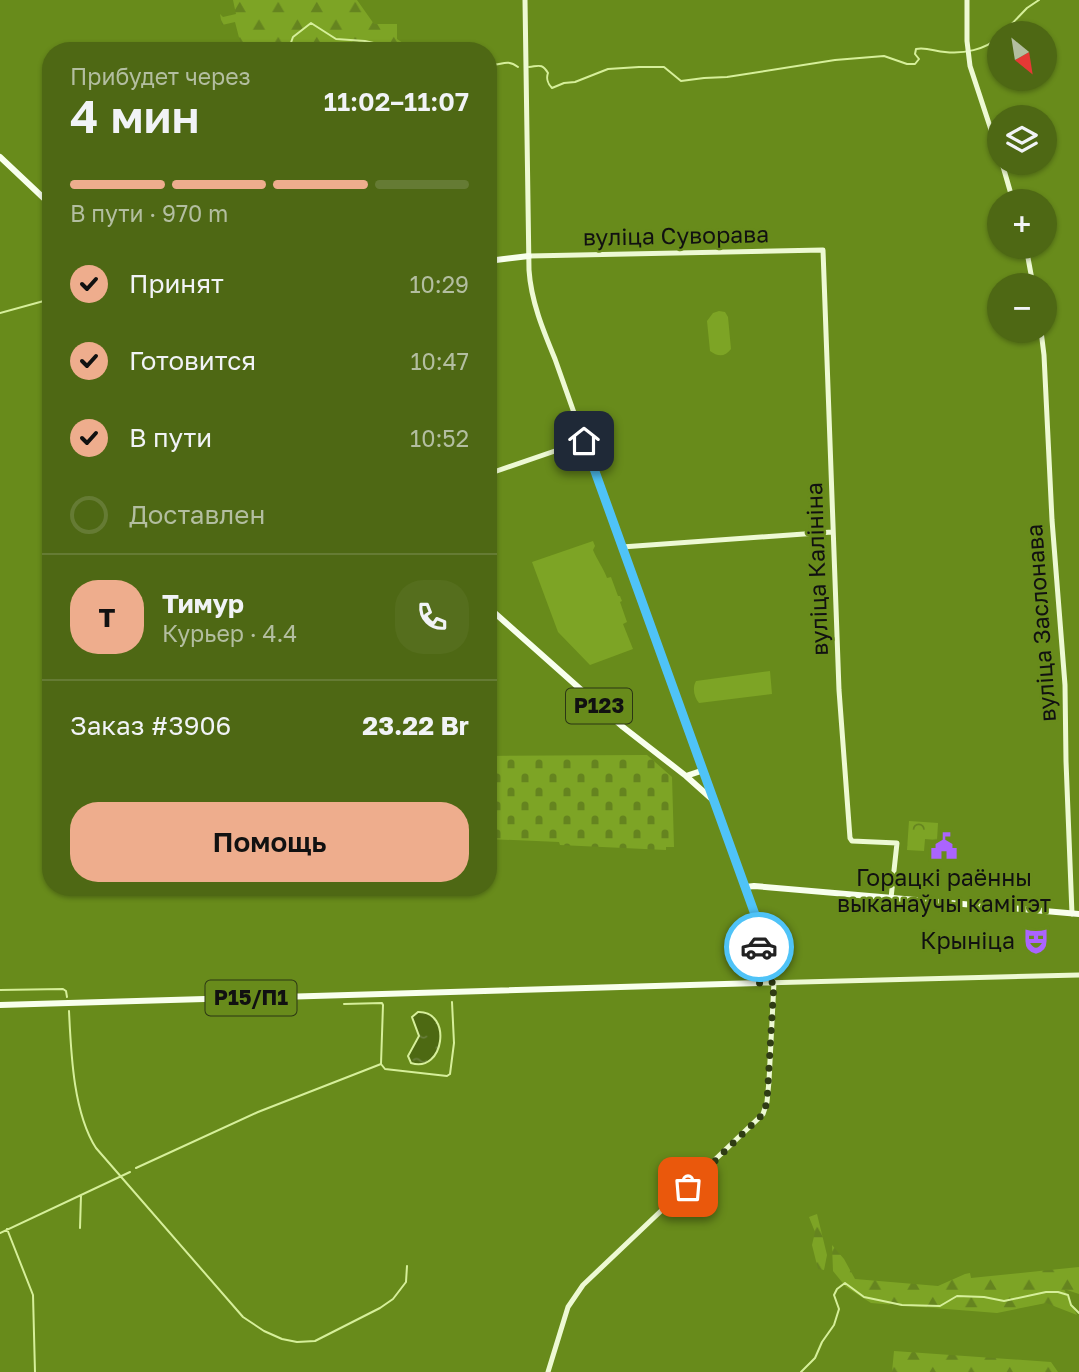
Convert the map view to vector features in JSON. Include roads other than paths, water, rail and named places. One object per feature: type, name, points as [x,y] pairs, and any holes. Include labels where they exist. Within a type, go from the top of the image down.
[{"type":"main road","points":[[524,0],[529,256],[530,279],[537,310],[757,920],[759,983]]},
{"type":"main road","points":[[967,0],[970,66],[987,118]]},
{"type":"main road","points":[[0,157],[42,197]]},
{"type":"main road","name":"вуліца Суворава","points":[[529,256],[823,250]]},
{"type":"main road","name":"вуліца Калініна","points":[[823,250],[832,532],[841,728],[850,838],[852,841],[897,844],[891,898]]},
{"type":"main road","points":[[497,260],[529,256]]},
{"type":"main road","name":"вуліца Заслонава","points":[[1042,343],[1065,685],[1066,761],[1075,914]]},
{"type":"main road","points":[[497,471],[584,441]]},
{"type":"main road","points":[[622,547],[832,532]]},
{"type":"main road","name":"Р123","points":[[497,615],[613,719],[715,801]]},
{"type":"main road","points":[[686,776],[704,770]]},
{"type":"main road","points":[[745,887],[1075,914]]},
{"type":"main road","name":"Р15/П1","points":[[0,1005],[1079,975]]},
{"type":"main road","points":[[548,1372],[568,1307],[583,1285],[763,1114],[769,1081],[774,982]]},
{"type":"water","points":[[418,1012],[429,1014],[440,1031],[437,1051],[431,1060],[422,1064],[411,1063],[408,1056],[419,1036],[412,1017]]},
{"type":"waterway","points":[[1015,21],[1039,0]]},
{"type":"waterway","points":[[291,42],[293,37],[311,23],[336,39],[369,42]]},
{"type":"waterway","points":[[529,67],[544,68],[552,88],[608,69],[664,67],[681,81],[884,56],[915,64],[919,59],[915,54],[916,49],[966,52],[987,45]]},
{"type":"waterway","points":[[497,64],[507,63],[518,67]]},
{"type":"waterway","points":[[0,313],[42,301]]},
{"type":"waterway","points":[[0,990],[63,989],[67,997]]},
{"type":"waterway","points":[[381,1064],[385,1069],[447,1076],[450,1074],[454,1043],[452,1002]]},
{"type":"waterway","points":[[136,1168],[258,1112],[381,1064],[382,1003],[344,1004]]},
{"type":"waterway","points":[[69,1011],[72,1063],[78,1100],[82,1117],[96,1148],[243,1317],[282,1339],[315,1341],[393,1299],[406,1282],[407,1266]]},
{"type":"waterway","points":[[0,1233],[130,1172]]},
{"type":"waterway","points":[[80,1228],[81,1195]]},
{"type":"waterway","points":[[7,1229],[33,1295],[35,1372]]},
{"type":"waterway","points":[[801,1372],[815,1358],[834,1325],[839,1309],[834,1295],[845,1283],[864,1297],[902,1305],[940,1306],[957,1296],[1004,1301],[1058,1292],[1068,1295],[1071,1305],[1079,1313]]},
{"type":"place","name":"Горацкі раённы выканаўчы камітэт","points":[[944,846]]},
{"type":"place","name":"Крыніца","points":[[1036,941]]}]
